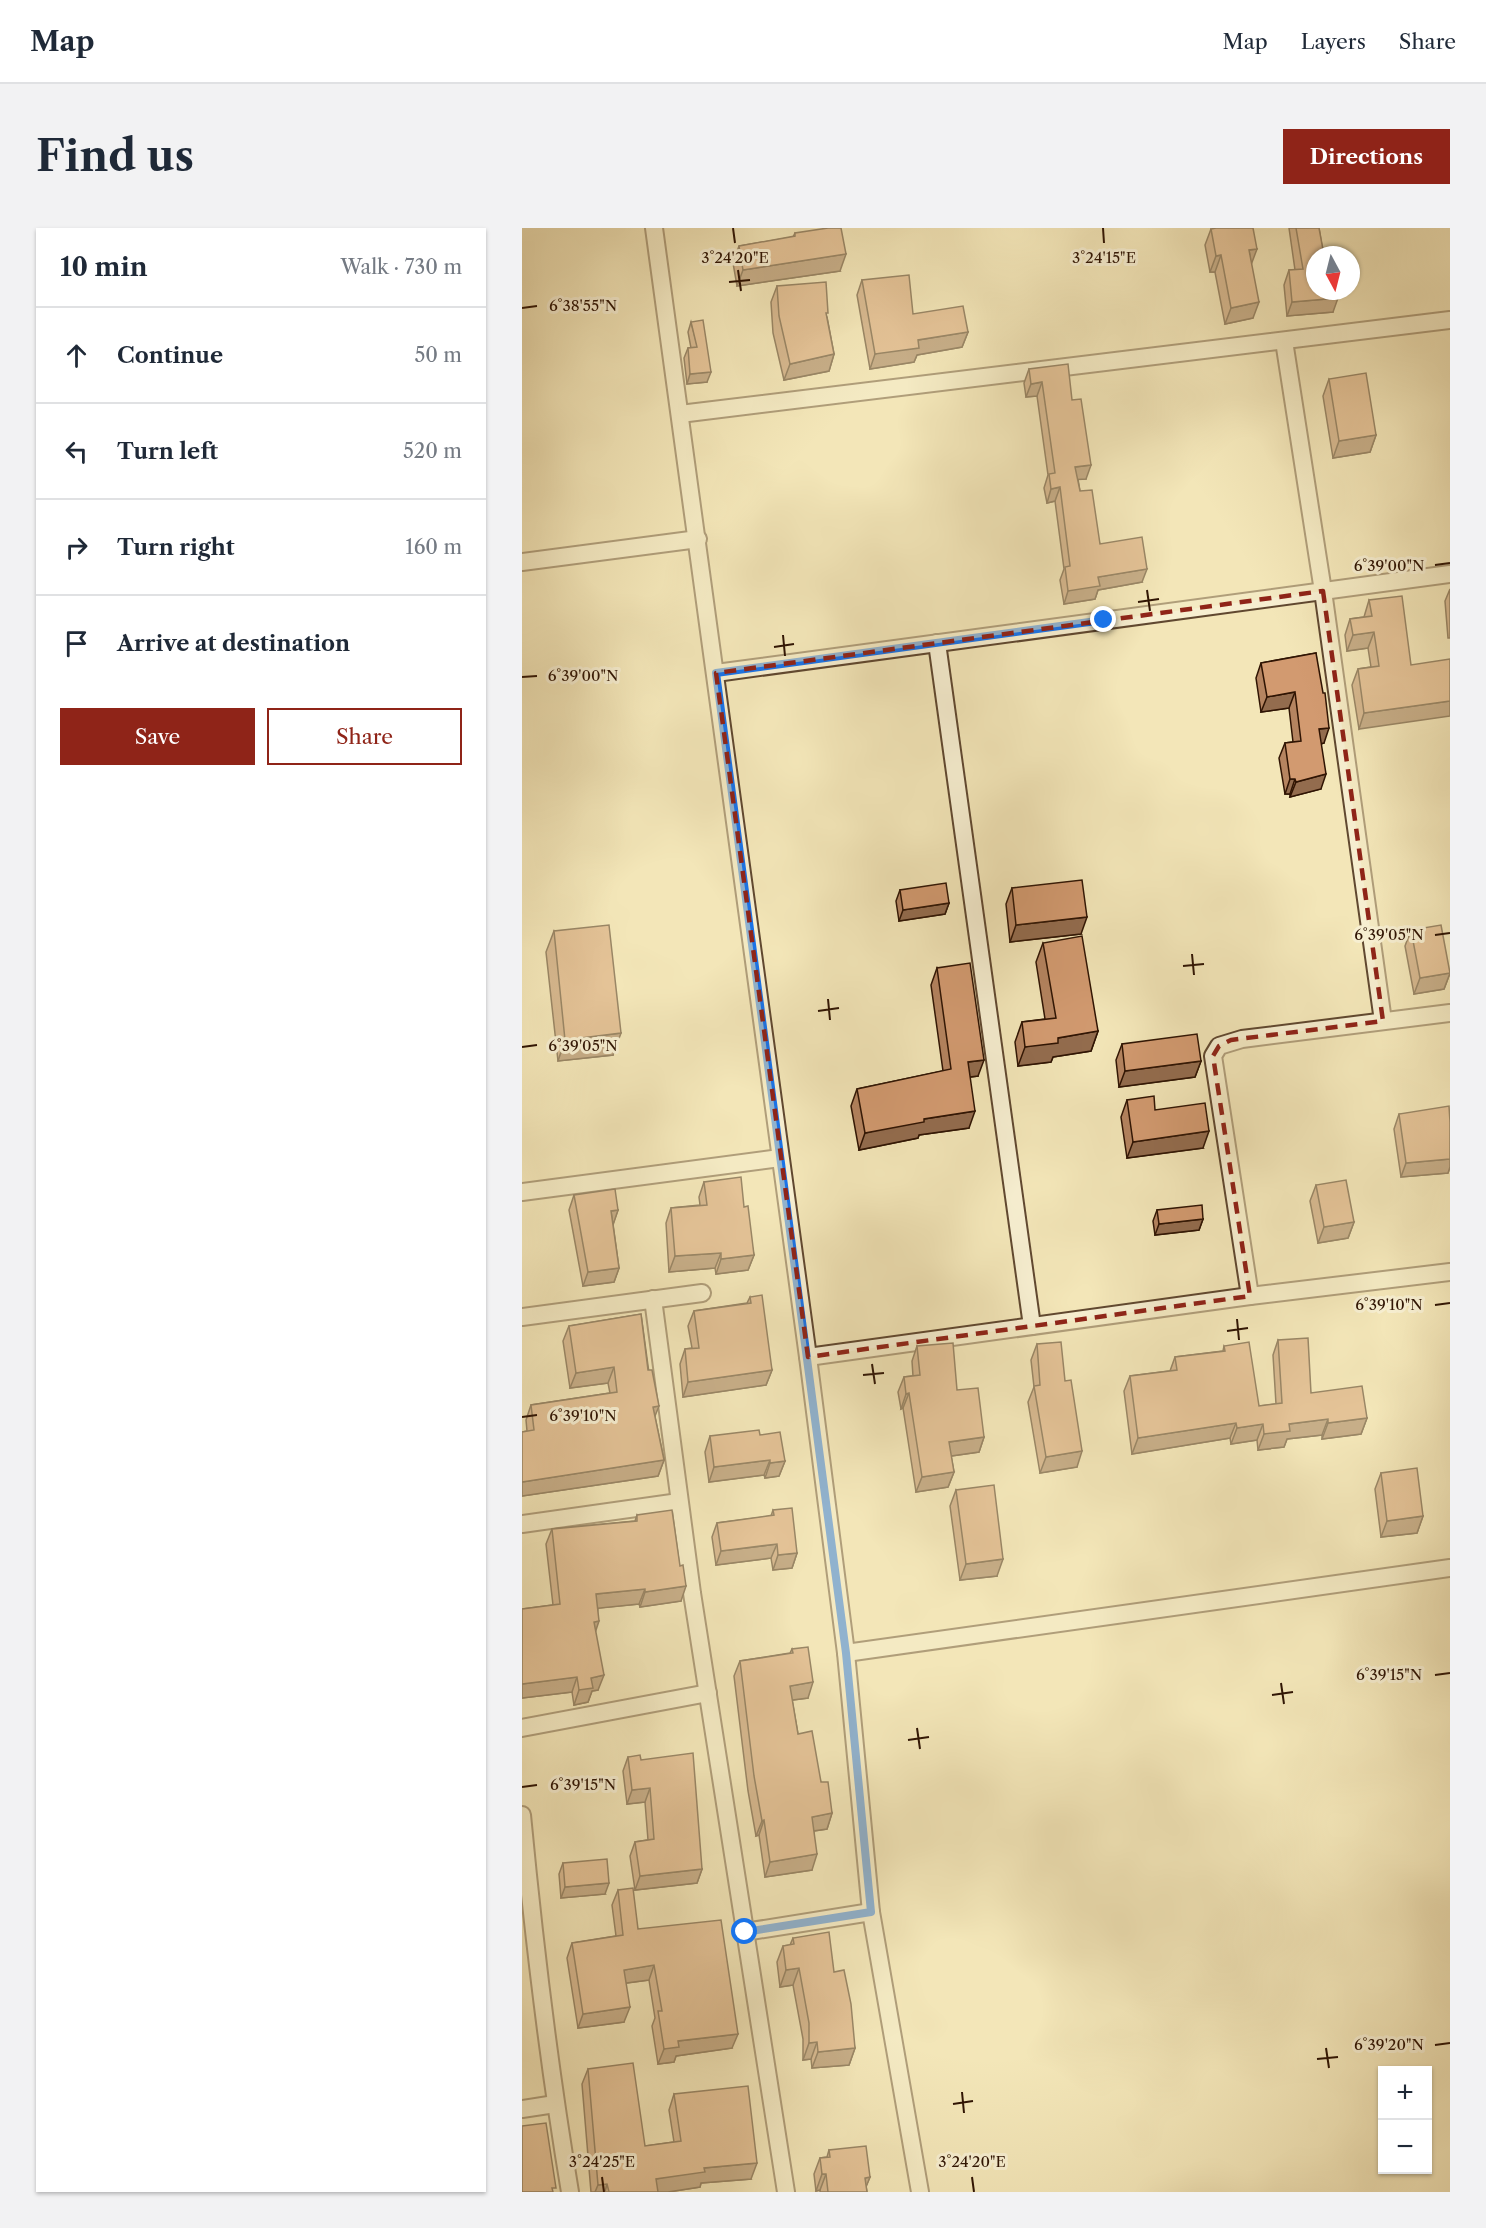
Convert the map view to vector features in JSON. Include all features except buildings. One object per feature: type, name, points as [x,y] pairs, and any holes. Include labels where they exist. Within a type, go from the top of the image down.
[{"type":"street","points":[[654,228],[808,1357],[846,1653],[871,1912],[920,2192]]},
{"type":"street","points":[[680,414],[1450,320]]},
{"type":"street","points":[[1284,341],[1323,591],[1383,1022]]},
{"type":"street","points":[[522,562],[698,539]]},
{"type":"street","points":[[716,673],[1450,574]]},
{"type":"street","points":[[936,643],[1032,1326]]},
{"type":"street","points":[[1250,1296],[1213,1056],[1219,1046],[1231,1040],[1450,1013]]},
{"type":"street","points":[[522,1192],[780,1158]]},
{"type":"street","points":[[808,1357],[1250,1296],[1450,1272]]},
{"type":"street","points":[[522,1317],[702,1293]]},
{"type":"street","points":[[653,1299],[679,1502],[786,2192]]},
{"type":"street","points":[[522,1524],[679,1502]]},
{"type":"street","points":[[846,1653],[1450,1568]]},
{"type":"street","points":[[522,1728],[708,1693]]},
{"type":"street","points":[[522,1815],[527,1919],[570,2192]]},
{"type":"street","points":[[745,1932],[871,1912]]},
{"type":"street","points":[[522,2109],[555,2104]]},
{"type":"highlighted area","points":[[1323,591],[1383,1021],[1231,1040],[1219,1046],[1213,1056],[1250,1296],[808,1357],[716,673]]},
{"type":"route","points":[[745,1932],[853,1917],[871,1912],[846,1653],[716,673],[1104,620]]}]
